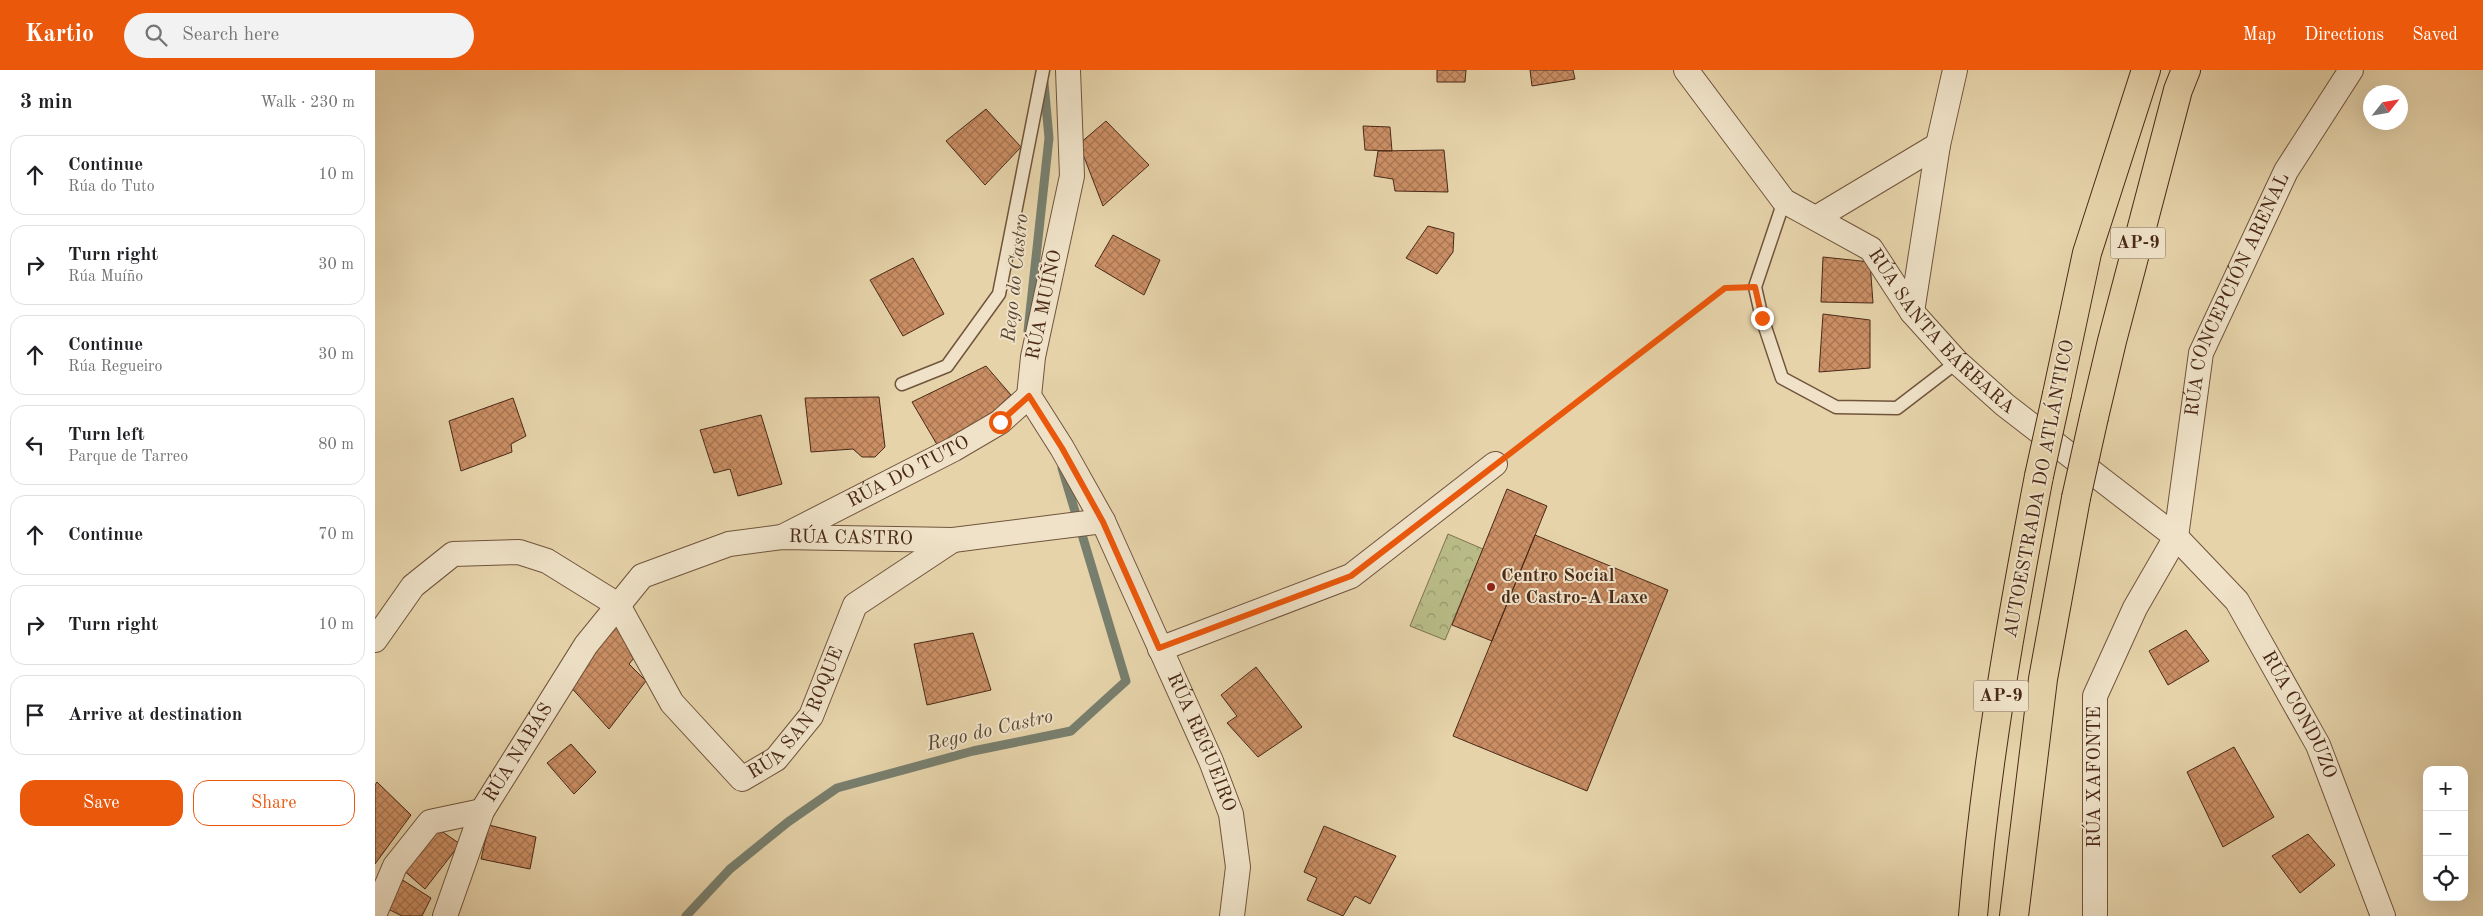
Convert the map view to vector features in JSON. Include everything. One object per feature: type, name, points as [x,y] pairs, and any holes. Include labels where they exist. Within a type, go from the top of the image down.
[{"type":"highway","name":"AUTOESTRADA DO ATLÁNTICO","points":[[1973,916],[1980,831],[2021,568],[2039,476],[2087,253],[2146,70]]},
{"type":"highway","name":"AUTOESTRADA DO ATLÁNTICO","points":[[2014,916],[2043,680],[2076,498],[2122,302],[2178,90],[2186,70]]},
{"type":"street","name":"RÚA MUÍÑO","points":[[1029,396],[1033,357],[1072,176],[1068,70]]},
{"type":"street","name":"RÚA SANTA BÁRBARA","points":[[1685,70],[1784,201],[1871,249],[1912,312],[1957,362],[2005,405],[2176,537]]},
{"type":"street","points":[[1912,312],[1938,145],[1955,70]]},
{"type":"street","name":"RÚA CONCEPCIÓN ARENAL","points":[[2176,537],[2201,353],[2286,171],[2351,70]]},
{"type":"street","points":[[1816,218],[1938,145]]},
{"type":"street","points":[[1029,396],[1062,448],[1103,522]]},
{"type":"street","name":"RÚA DO TUTO","points":[[782,538],[954,449],[1000,422],[1029,396]]},
{"type":"street","points":[[1159,648],[1351,576],[1495,464]]},
{"type":"street","name":"RÚA CASTRO","points":[[618,605],[642,576],[729,544],[782,538],[953,540],[1103,522]]},
{"type":"street","name":"RÚA REGUEIRO","points":[[1103,522],[1211,761],[1231,814],[1238,867],[1233,916]]},
{"type":"street","name":"RÚA XAFONTE","points":[[2095,916],[2095,696],[2135,608],[2176,537]]},
{"type":"street","name":"RÚA CONDUZO","points":[[2176,537],[2237,601],[2318,745],[2383,916]]},
{"type":"street","name":"RÚA SAN ROQUE","points":[[618,605],[672,704],[742,779],[775,760],[811,716],[855,605],[953,540]]},
{"type":"street","points":[[375,640],[413,586],[453,554],[519,552],[547,561],[618,605]]},
{"type":"street","name":"RÚA NABÁS","points":[[445,916],[482,812],[586,645],[618,605]]},
{"type":"street","points":[[375,913],[395,866],[430,822],[482,812]]},
{"type":"lane","points":[[902,384],[947,366],[999,294],[1043,70]]},
{"type":"lane","points":[[1784,201],[1755,287],[1762,318],[1781,378],[1836,407],[1897,408],[1957,362]]},
{"type":"path","points":[[1495,464],[1725,288],[1755,287]]},
{"type":"green space","points":[[1448,534],[1483,549],[1445,640],[1410,626]]},
{"type":"building","points":[[1437,70],[1466,70],[1465,82],[1437,82]]},
{"type":"building","points":[[1530,70],[1573,70],[1575,79],[1532,86]]},
{"type":"building","points":[[986,109],[1021,147],[985,185],[946,141]]},
{"type":"building","points":[[1106,121],[1149,165],[1103,206],[1079,144]]},
{"type":"building","points":[[1363,126],[1390,127],[1392,151],[1365,150]]},
{"type":"building","points":[[1444,150],[1448,192],[1395,191],[1393,179],[1374,176],[1378,151]]},
{"type":"building","points":[[1428,226],[1454,233],[1453,252],[1437,274],[1406,258]]},
{"type":"building","points":[[1113,235],[1160,260],[1144,295],[1095,266]]},
{"type":"building","points":[[1823,257],[1870,262],[1873,303],[1821,302]]},
{"type":"building","points":[[913,258],[944,314],[903,336],[870,280]]},
{"type":"building","points":[[1823,314],[1870,320],[1870,368],[1819,372]]},
{"type":"building","points":[[986,366],[1011,395],[984,421],[939,448],[912,402]]},
{"type":"building","points":[[879,397],[885,447],[875,457],[862,457],[853,449],[811,452],[805,398]]},
{"type":"building","points":[[513,398],[526,436],[511,444],[512,452],[461,471],[449,421]]},
{"type":"building","points":[[761,415],[782,484],[738,496],[730,469],[714,473],[700,430]]},
{"type":"building","name":"Centro Social de Castro-A Laxe","points":[[1507,489],[1547,506],[1492,641],[1452,625]]},
{"type":"building","points":[[1535,535],[1668,590],[1587,791],[1453,736]]},
{"type":"building","points":[[617,622],[637,654],[629,664],[646,681],[609,729],[567,683]]},
{"type":"building","points":[[2186,630],[2209,661],[2168,685],[2149,651]]},
{"type":"building","points":[[973,633],[991,690],[927,705],[914,644]]},
{"type":"building","points":[[1256,667],[1302,727],[1258,757],[1227,723],[1237,716],[1221,695]]},
{"type":"building","points":[[571,744],[596,772],[574,794],[547,763]]},
{"type":"building","points":[[2234,747],[2274,817],[2223,847],[2187,772]]},
{"type":"building","points":[[377,782],[411,815],[375,864],[375,785]]},
{"type":"building","points":[[489,825],[536,837],[530,869],[481,859]]},
{"type":"building","points":[[1324,826],[1396,856],[1370,904],[1355,896],[1343,916],[1307,900],[1317,878],[1304,872]]},
{"type":"building","points":[[437,828],[460,844],[425,889],[401,868]]},
{"type":"building","points":[[2308,834],[2335,865],[2300,893],[2272,856]]},
{"type":"building","points":[[401,879],[431,898],[422,916],[402,916],[386,908]]},
{"type":"waterway","name":"Rego do Castro","points":[[1028,331],[1049,138],[1044,83]]},
{"type":"waterway","name":"Rego do Castro","points":[[686,916],[730,869],[788,822],[837,788],[973,751],[1071,731],[1126,681],[1062,468]]},
{"type":"place","name":"Centro Social de Castro-A Laxe","points":[[1491,587]]},
{"type":"route","points":[[1000,422],[1029,396],[1062,448],[1103,522],[1159,648],[1351,576],[1725,288],[1755,287],[1762,318]]}]
